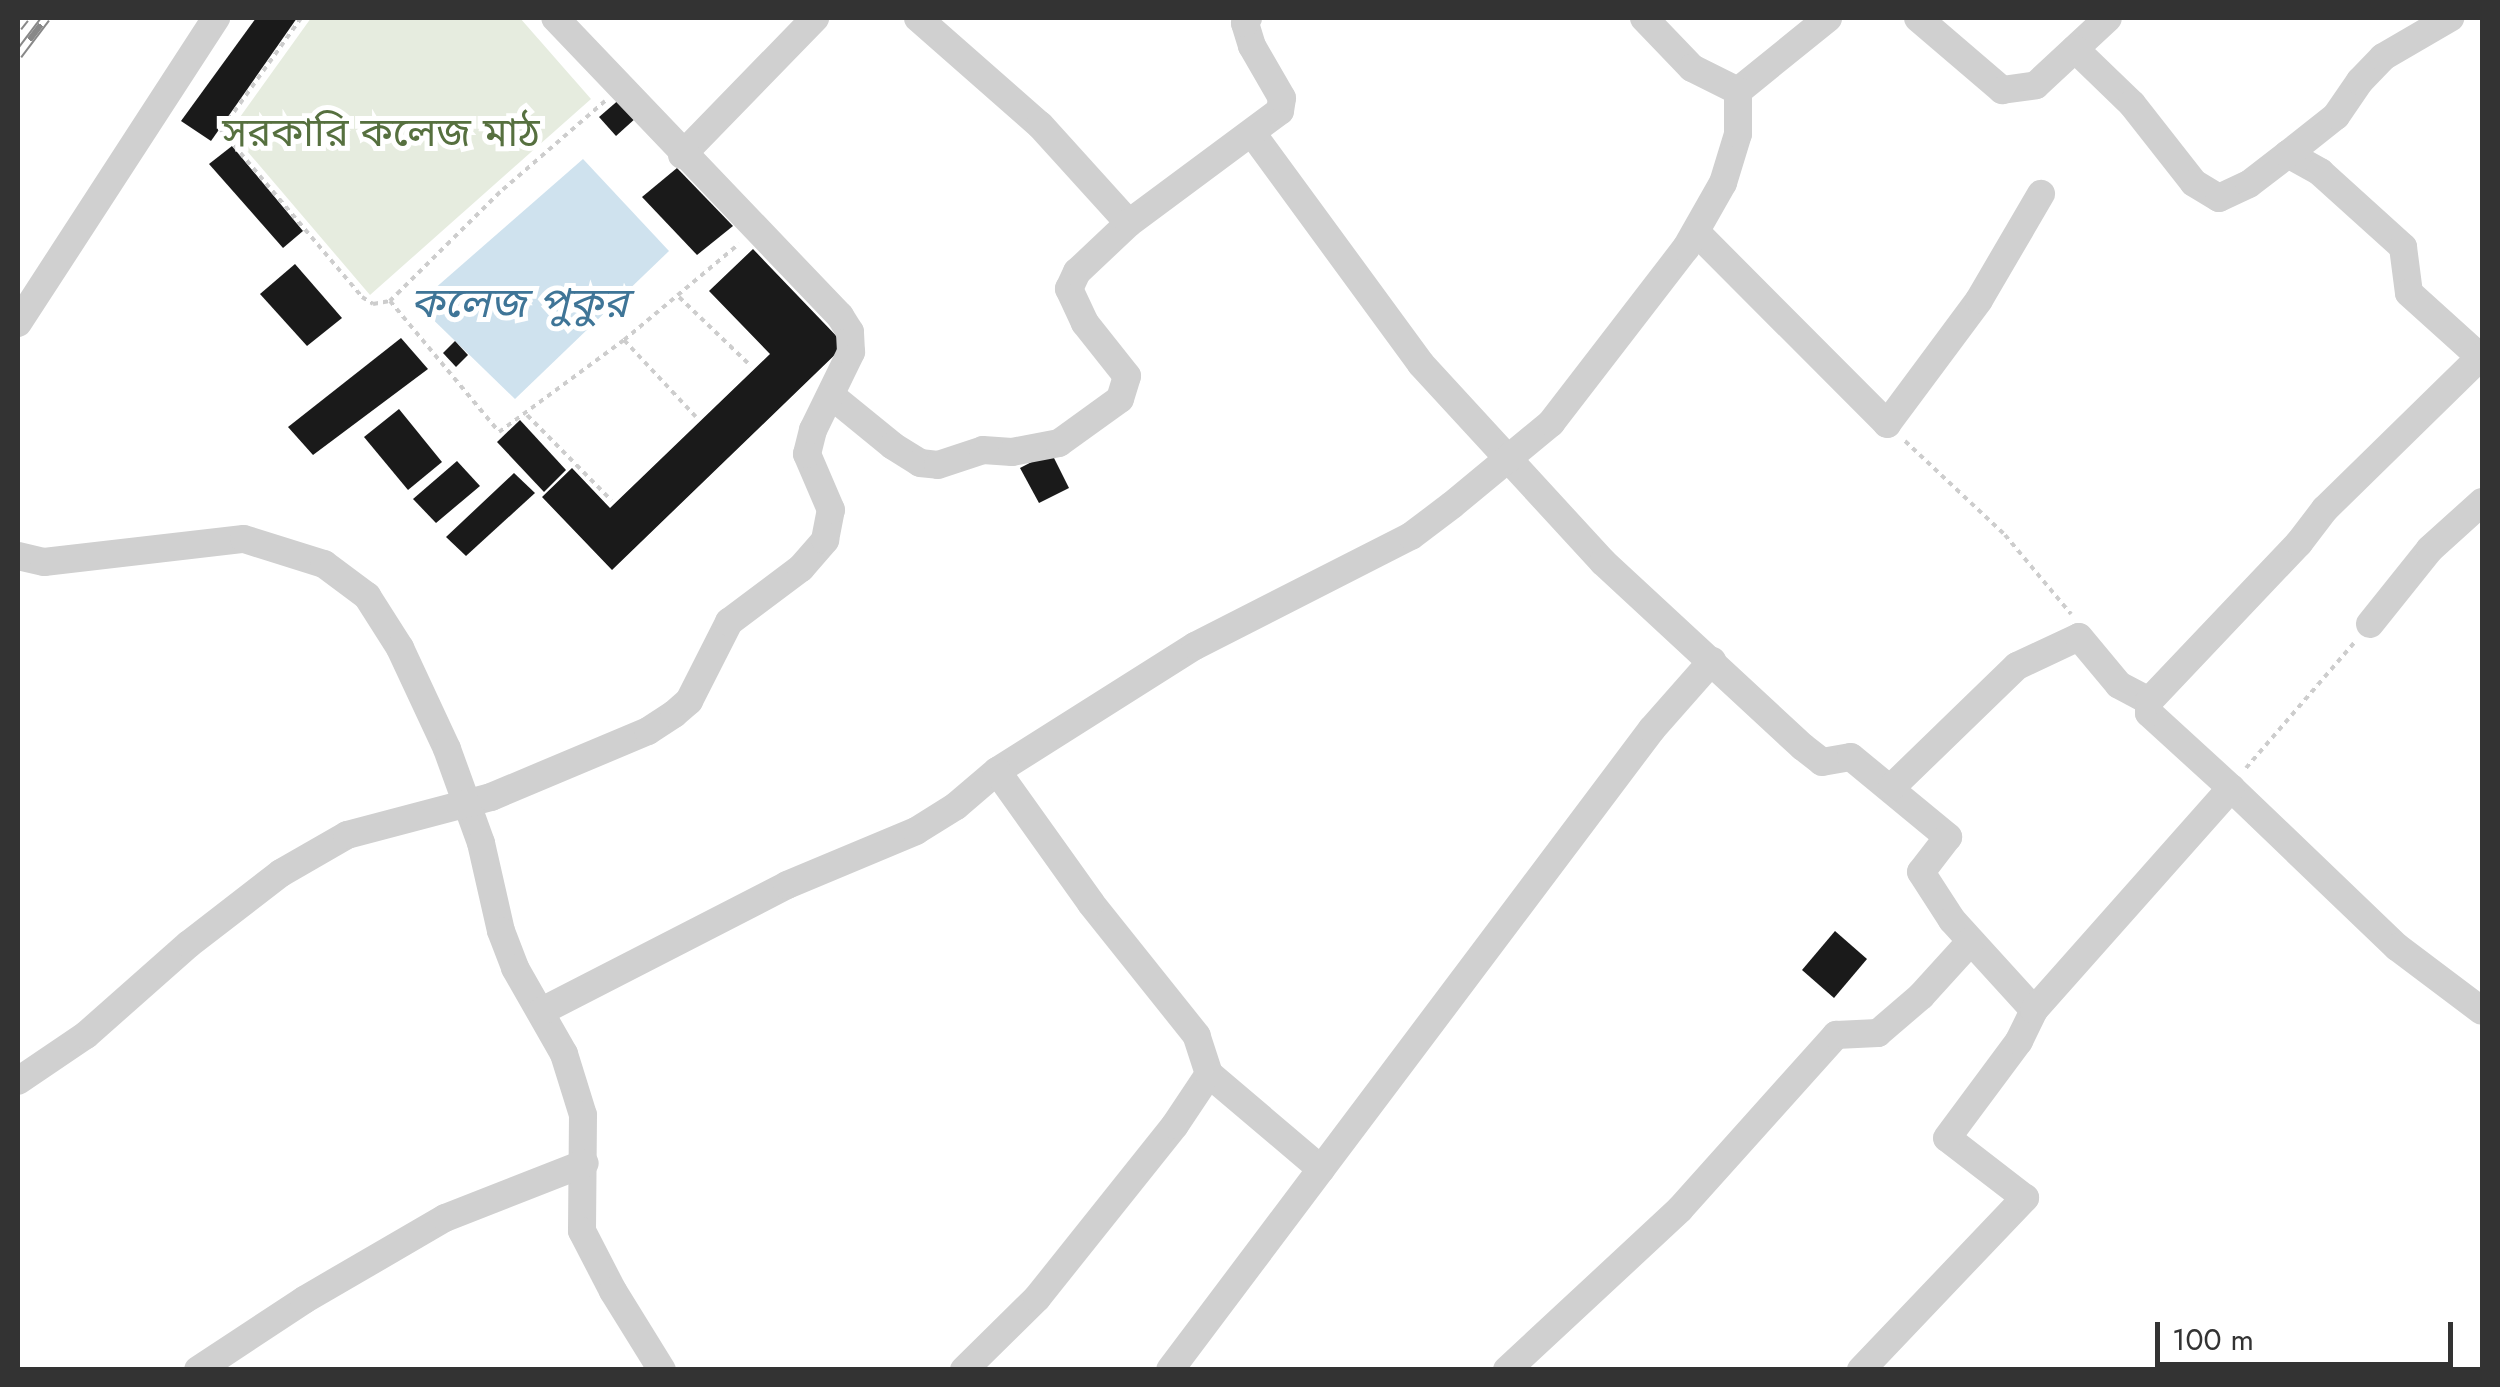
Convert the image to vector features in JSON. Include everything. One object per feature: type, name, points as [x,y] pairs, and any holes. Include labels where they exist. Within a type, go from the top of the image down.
[{"type":"street","points":[[18,322],[216,18]]},
{"type":"street","points":[[18,1081],[86,1035],[189,944],[281,873],[347,835],[465,806],[648,731],[689,701],[729,622],[801,568],[825,540],[831,510],[807,454],[813,430],[833,397],[851,352],[850,332],[840,316],[555,18]]},
{"type":"street","points":[[682,155],[816,18]]},
{"type":"street","points":[[918,18],[1040,125],[1129,223]]},
{"type":"street","points":[[833,397],[862,424],[920,464],[938,465],[982,450],[1012,452],[1059,443],[1120,399],[1126,388],[1126,376],[1085,323],[1069,289],[1078,272],[1129,223],[1280,112],[1282,98],[1252,46],[1244,23],[1248,18]]},
{"type":"street","points":[[1644,18],[1692,68],[1738,91]]},
{"type":"street","points":[[1738,91],[1828,18]]},
{"type":"street","points":[[1918,18],[2002,90],[2036,85],[2108,18]]},
{"type":"street","points":[[2074,49],[2132,104],[2194,183],[2219,198],[2249,184],[2336,116],[2360,80],[2383,57],[2450,18]]},
{"type":"street","points":[[542,1012],[788,885],[916,831],[956,806],[997,771],[1195,646],[1411,536],[1551,423],[1696,232],[1723,183],[1738,134],[1738,91]]},
{"type":"street","points":[[1252,134],[1421,364],[1603,562],[1822,762],[1851,757],[1948,837],[1921,872],[1971,941],[2034,1010]]},
{"type":"street","points":[[2288,154],[2320,172],[2403,248],[2408,293],[2481,358],[2325,510],[2149,700],[2149,713],[2397,947],[2482,1011]]},
{"type":"street","points":[[1696,232],[1887,424],[1925,378],[1995,276],[2040,194]]},
{"type":"street","points":[[2370,624],[2430,548],[2482,502]]},
{"type":"street","points":[[18,556],[44,562],[244,539],[324,564],[366,596],[400,648],[447,749],[481,843],[501,931],[515,968],[564,1054],[583,1115],[582,1231],[613,1291],[662,1370]]},
{"type":"street","points":[[1892,787],[2017,666],[2079,638],[2119,686],[2149,700]]},
{"type":"street","points":[[1170,1370],[1652,729],[1712,661]]},
{"type":"street","points":[[997,771],[1091,903],[1197,1036],[1209,1074],[1321,1169]]},
{"type":"street","points":[[1861,1370],[2025,1198],[1947,1138],[2009,1056],[2034,1010],[2231,788]]},
{"type":"street","points":[[1507,1370],[1680,1209],[1836,1036],[1878,1033],[1920,996],[1971,941]]},
{"type":"street","points":[[964,1370],[1037,1298],[1175,1125],[1209,1074]]},
{"type":"street","points":[[198,1370],[304,1300],[445,1218],[585,1164]]},
{"type":"path","points":[[301,18],[221,130],[362,297],[374,304],[390,301],[500,192],[620,88]]},
{"type":"path","points":[[390,301],[499,432],[527,415],[680,296],[754,230]]},
{"type":"path","points":[[680,296],[751,366]]},
{"type":"path","points":[[624,340],[696,416]]},
{"type":"path","points":[[527,415],[611,500]]},
{"type":"path","points":[[1887,424],[2005,535],[2068,607],[2079,638]]},
{"type":"path","points":[[2231,788],[2370,624]]},
{"type":"green space","name":"সরকারি কলেজ মাঠ","points":[[311,18],[520,18],[591,99],[370,295],[230,131]]},
{"type":"water","name":"কলেজ পুকুর","points":[[583,159],[669,251],[515,399],[417,304]]},
{"type":"building","points":[[256,18],[297,18],[211,141],[181,121]]},
{"type":"building","points":[[621,98],[637,117],[616,136],[599,117]]},
{"type":"building","points":[[232,146],[303,231],[283,248],[209,164]]},
{"type":"building","points":[[677,168],[733,226],[697,255],[642,197]]},
{"type":"building","points":[[753,249],[845,345],[612,570],[542,497],[572,468],[610,508],[770,354],[709,291]]},
{"type":"building","points":[[295,264],[342,318],[307,346],[260,294]]},
{"type":"building","points":[[401,338],[428,369],[313,455],[288,427]]},
{"type":"building","points":[[455,341],[468,355],[456,367],[443,353]]},
{"type":"building","points":[[399,409],[442,462],[408,490],[364,437]]},
{"type":"building","points":[[520,420],[566,470],[544,492],[497,442]]},
{"type":"building","points":[[1051,452],[1069,488],[1039,503],[1020,468]]},
{"type":"building","points":[[457,461],[480,486],[436,523],[413,499]]},
{"type":"building","points":[[514,473],[535,493],[466,556],[446,537]]},
{"type":"building","points":[[1835,931],[1867,959],[1834,998],[1802,970]]},
{"type":"railway","points":[[18,27],[25,18]]},
{"type":"railway","points":[[18,55],[46,18]]}]
